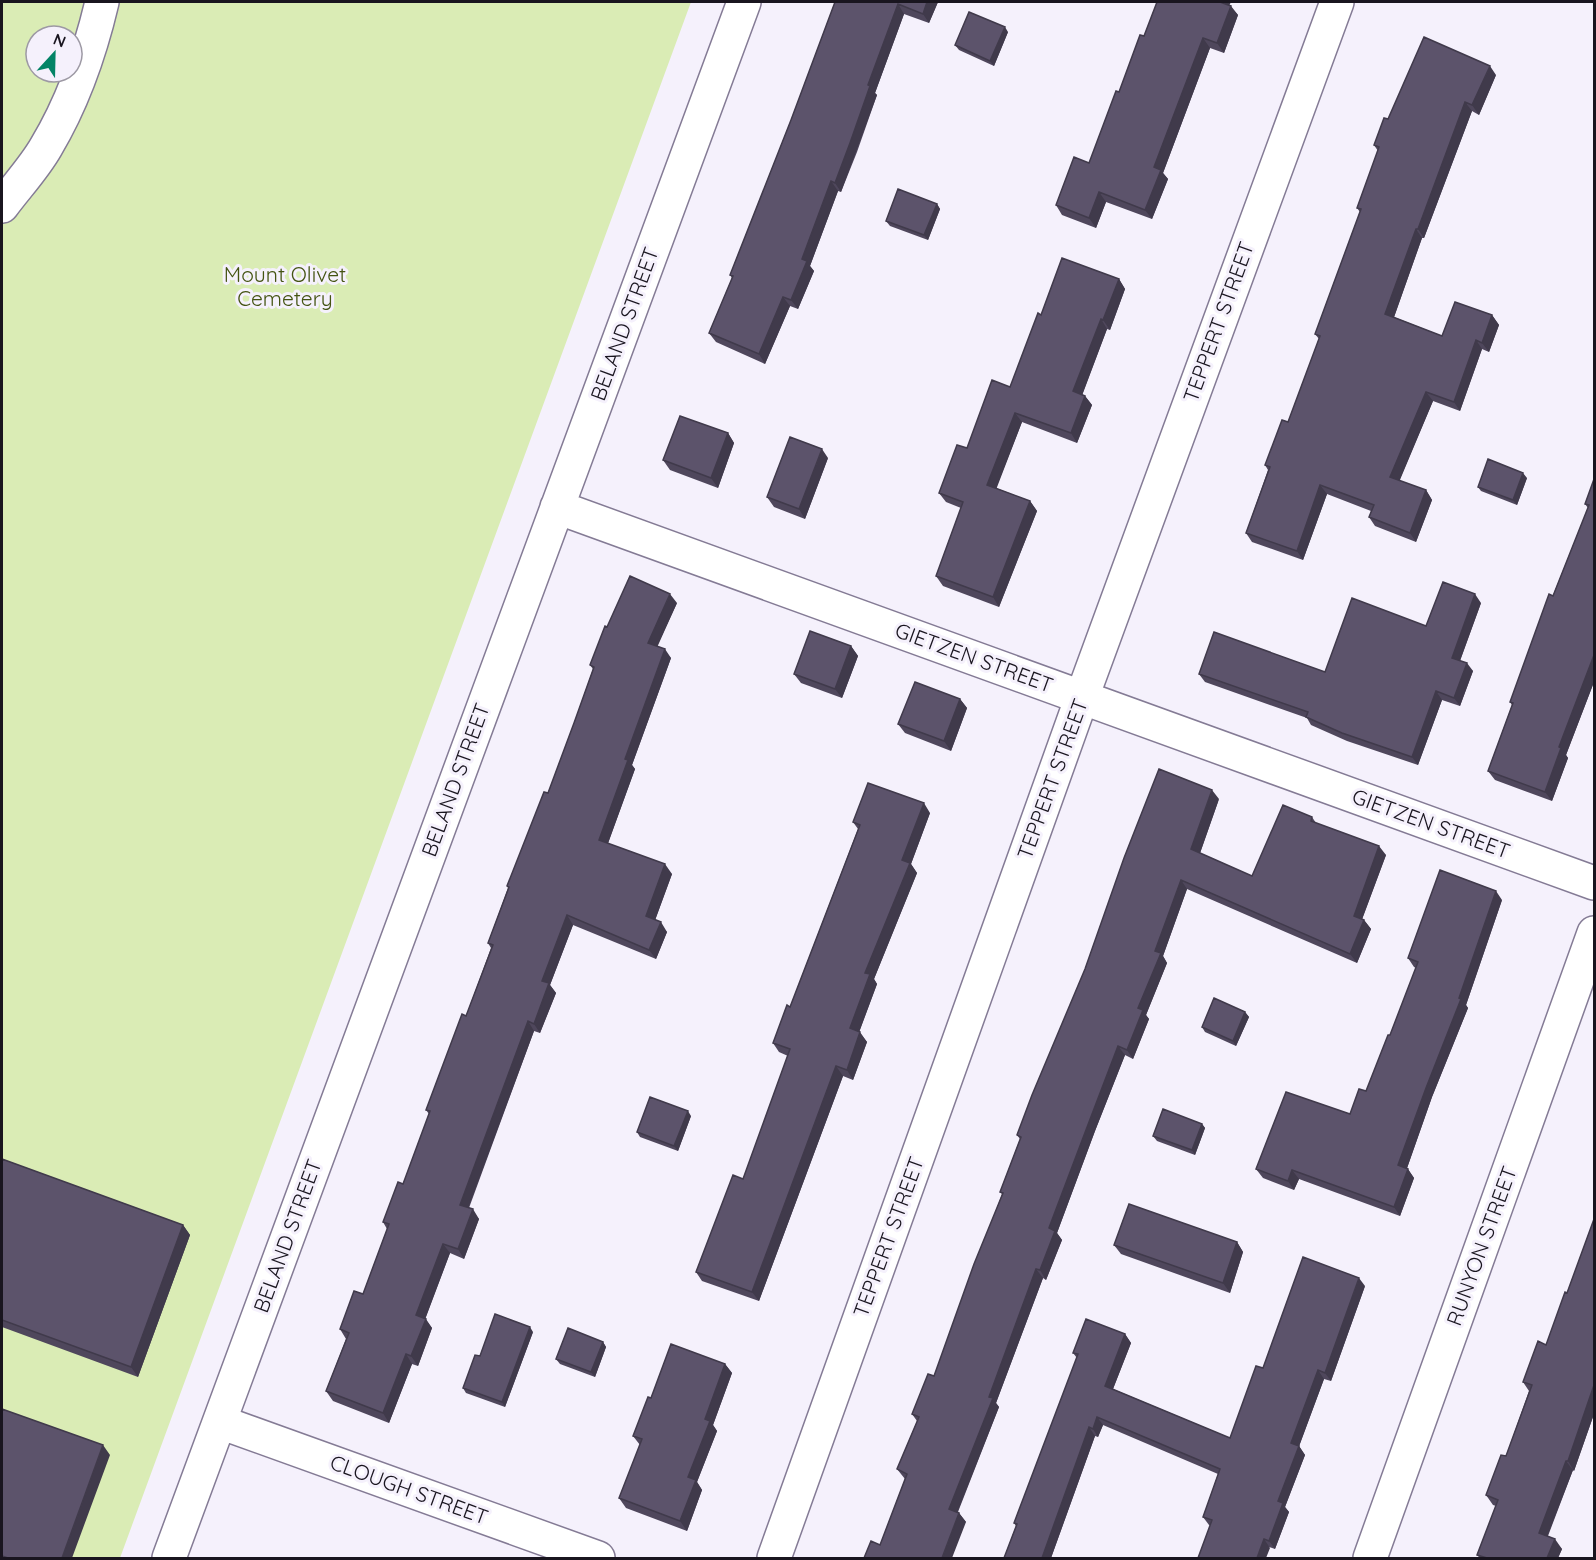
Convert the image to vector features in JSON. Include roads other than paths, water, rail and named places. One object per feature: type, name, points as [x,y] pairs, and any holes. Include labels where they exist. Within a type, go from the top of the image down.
[{"type":"street","points":[[2,206],[45,149],[73,98],[95,32],[102,2]]},
{"type":"street","name":"BELAND STREET","points":[[169,1558],[744,2]]},
{"type":"street","name":"TEPPERT STREET","points":[[774,1558],[1082,697],[1337,2]]},
{"type":"street","name":"GIETZEN STREET","points":[[557,507],[1594,883]]},
{"type":"street","name":"RUNYON STREET","points":[[1370,1558],[1594,933]]},
{"type":"street","name":"CLOUGH STREET","points":[[220,1422],[598,1558]]},
{"type":"park label","name":"Mount Olivet Cemetery","points":[[285,287]]}]
